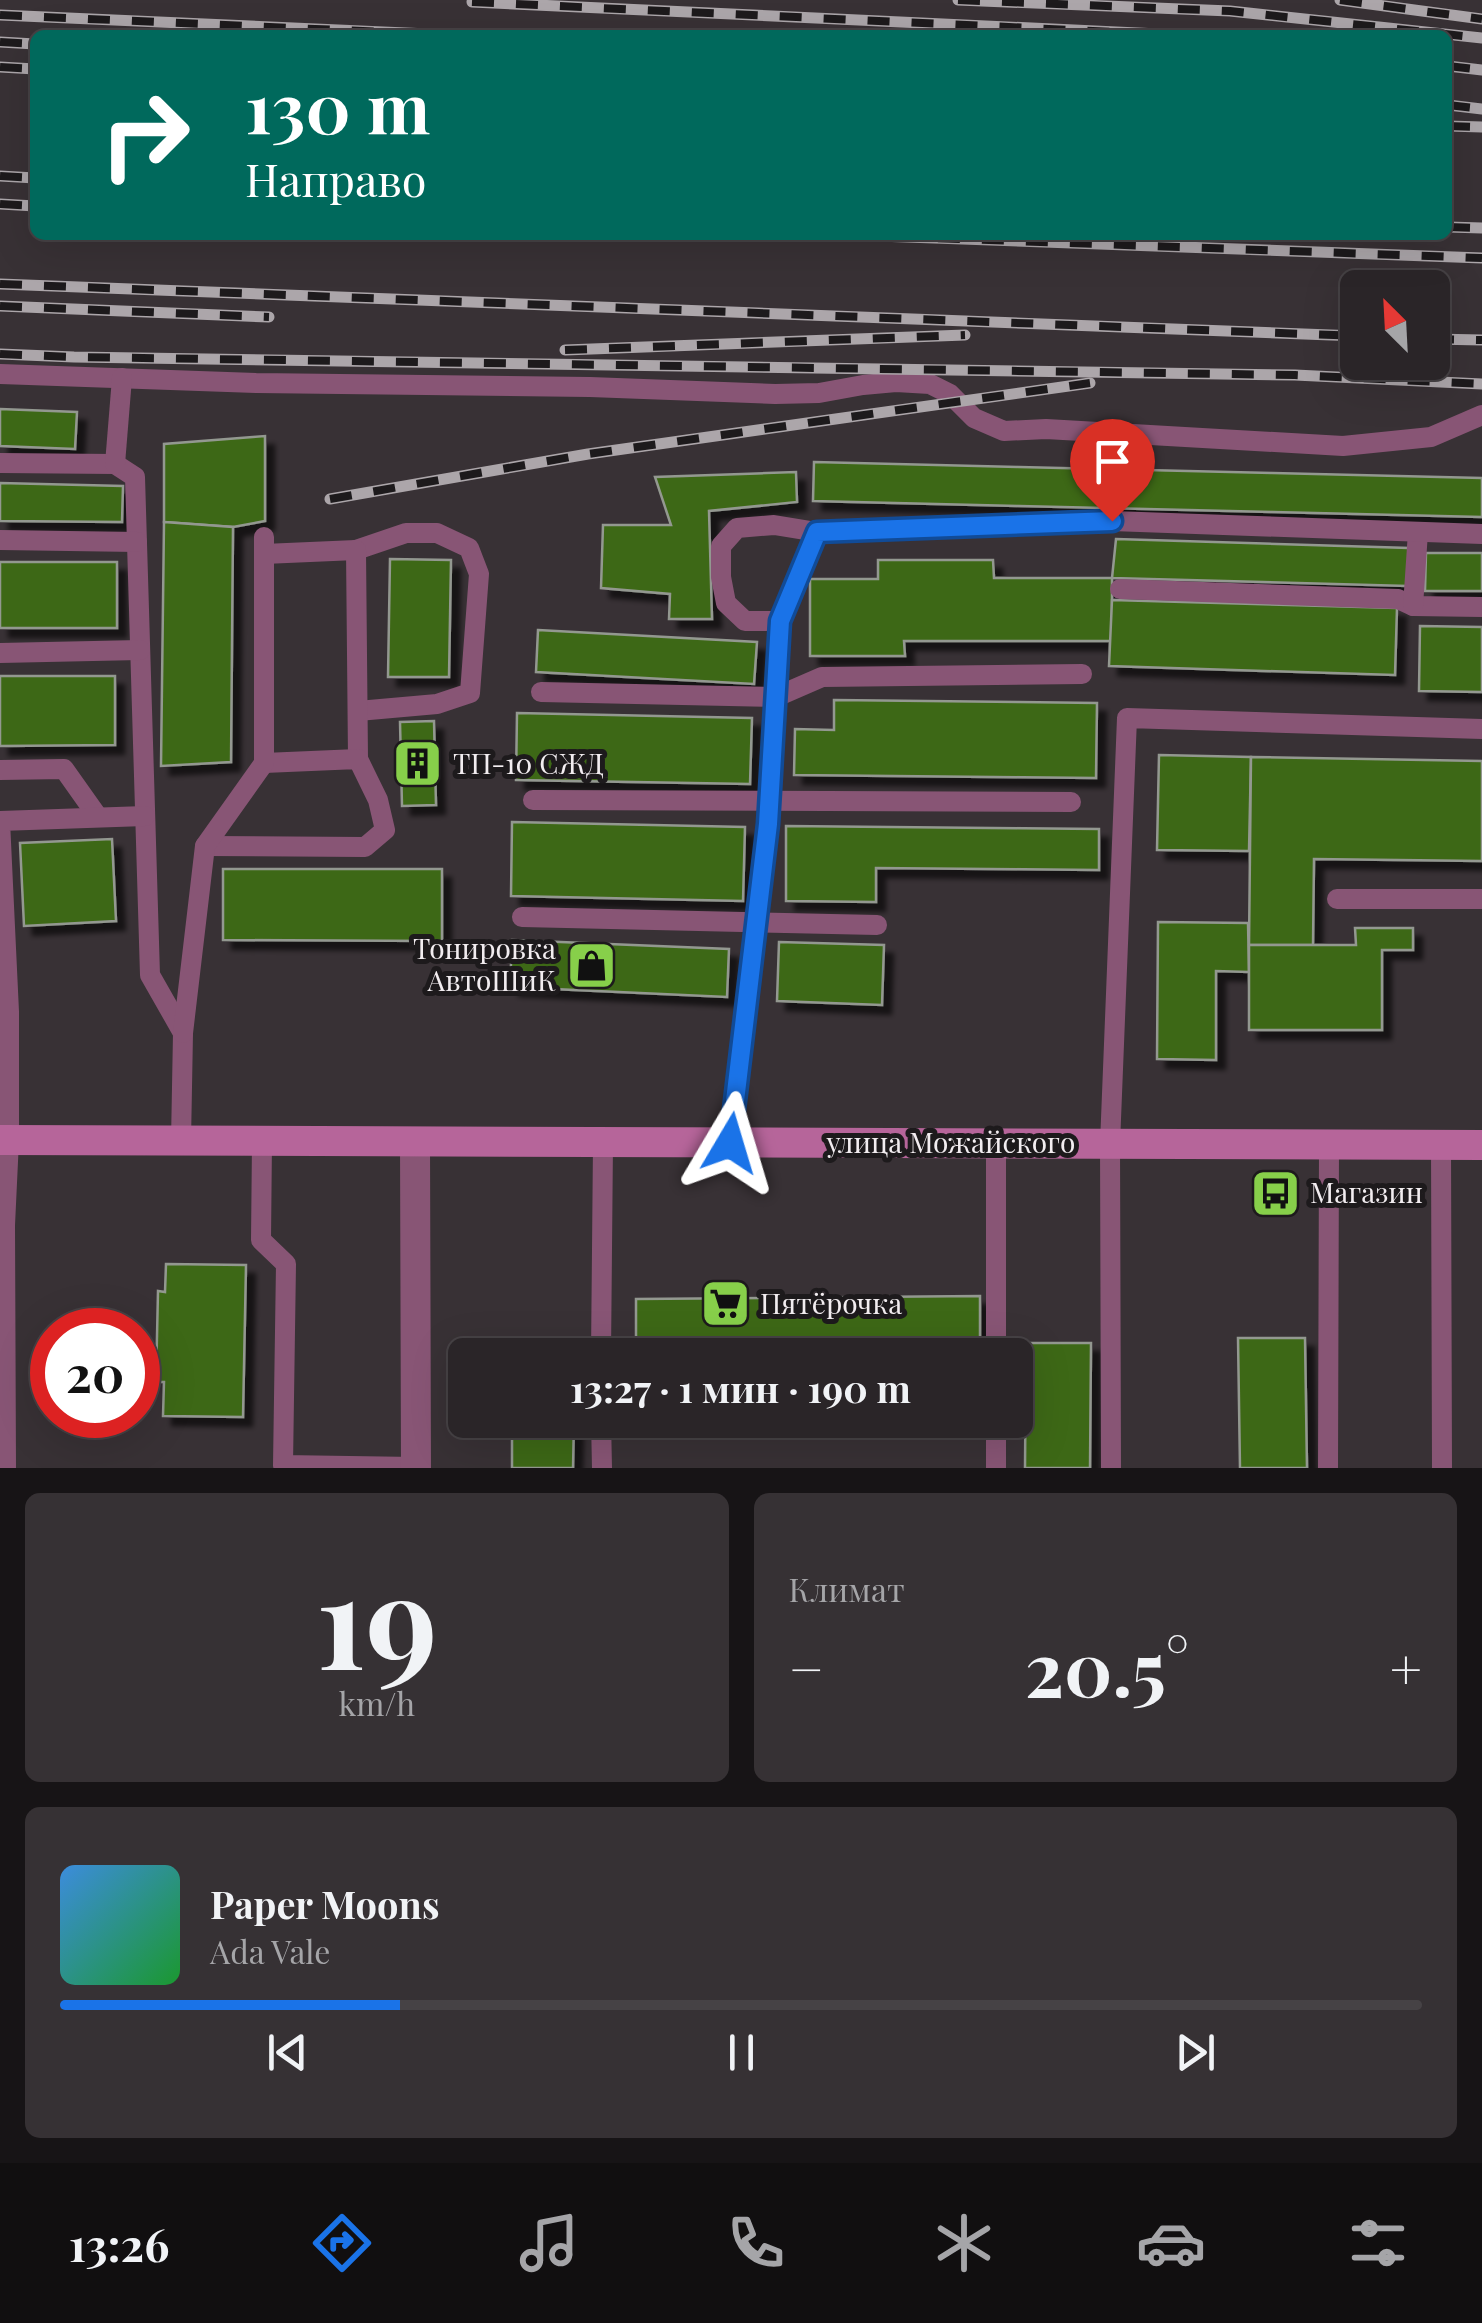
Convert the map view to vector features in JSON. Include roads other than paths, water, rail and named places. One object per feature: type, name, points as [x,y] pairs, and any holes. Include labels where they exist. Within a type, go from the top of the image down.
[{"type":"main road","name":"улица Можайского","points":[[4,1140],[1482,1145]]},
{"type":"street","points":[[415,1142],[416,1467]]},
{"type":"lane","points":[[0,374],[775,394],[819,393],[879,384],[930,384],[950,394],[974,418],[1004,431],[1046,429],[1342,446],[1431,437],[1482,416]]},
{"type":"lane","points":[[115,464],[122,378]]},
{"type":"lane","points":[[0,463],[115,464],[135,477],[150,976],[183,1033]]},
{"type":"lane","points":[[780,621],[745,621],[726,603],[721,546],[736,528],[774,526],[817,532],[1112,521],[1482,534]]},
{"type":"lane","points":[[182,1141],[183,1033],[205,846],[264,763],[264,546],[356,550],[406,532],[437,534],[469,548],[479,574],[470,693],[437,704],[358,710]]},
{"type":"lane","points":[[730,1143],[769,801],[780,621],[817,532]]},
{"type":"lane","points":[[1413,606],[1418,532]]},
{"type":"lane","points":[[0,540],[137,542]]},
{"type":"lane","points":[[205,846],[366,847],[385,830],[378,800],[358,759],[356,550]]},
{"type":"lane","points":[[1120,589],[1398,599],[1413,606],[1482,607]]},
{"type":"lane","points":[[0,653],[140,650]]},
{"type":"lane","points":[[542,692],[776,698],[822,677],[1082,674]]},
{"type":"lane","points":[[1111,1468],[1110,1144],[1128,718],[1482,729]]},
{"type":"lane","points":[[264,763],[358,759]]},
{"type":"lane","points":[[0,770],[64,769],[98,818]]},
{"type":"lane","points":[[533,800],[1071,802]]},
{"type":"lane","points":[[6,1468],[4,1140],[9,1012],[0,821],[145,816]]},
{"type":"lane","points":[[1337,899],[1482,899]]},
{"type":"lane","points":[[522,917],[878,926]]},
{"type":"lane","points":[[262,1142],[261,1240],[286,1264],[283,1465],[416,1467]]},
{"type":"lane","points":[[602,1338],[604,1142]]},
{"type":"lane","points":[[996,1142],[996,1338]]},
{"type":"lane","points":[[1328,1468],[1329,1145]]},
{"type":"lane","points":[[1441,1146],[1442,1468]]},
{"type":"lane","points":[[601,1438],[602,1468]]},
{"type":"lane","points":[[996,1438],[996,1468]]},
{"type":"railway","points":[[958,0],[1230,11],[1407,30]]},
{"type":"railway","points":[[1340,0],[1482,19]]},
{"type":"railway","points":[[472,2],[1073,30]]},
{"type":"railway","points":[[0,15],[338,30]]},
{"type":"railway","points":[[1452,35],[1482,38]]},
{"type":"railway","points":[[0,42],[30,44]]},
{"type":"railway","points":[[1452,66],[1482,70]]},
{"type":"railway","points":[[0,67],[30,69]]},
{"type":"railway","points":[[1452,105],[1482,109]]},
{"type":"railway","points":[[1452,126],[1482,127]]},
{"type":"railway","points":[[0,176],[30,178]]},
{"type":"railway","points":[[0,204],[30,206]]},
{"type":"railway","points":[[1452,227],[1482,228]]},
{"type":"railway","points":[[987,240],[1482,258]]},
{"type":"railway","points":[[0,284],[1340,335]]},
{"type":"railway","points":[[0,306],[269,317]]},
{"type":"railway","points":[[565,350],[965,335]]},
{"type":"railway","points":[[1450,339],[1482,340]]},
{"type":"railway","points":[[0,354],[1295,375],[1482,384]]},
{"type":"railway","points":[[330,499],[588,454],[1090,383]]},
{"type":"place","name":"ТП-10 СЖД","points":[[418,764]]},
{"type":"place","name":"Тонировка АвтоШиК","points":[[591,965]]},
{"type":"place","name":"Магазин","points":[[1275,1193]]},
{"type":"place","name":"Пятёрочка","points":[[725,1304]]}]
